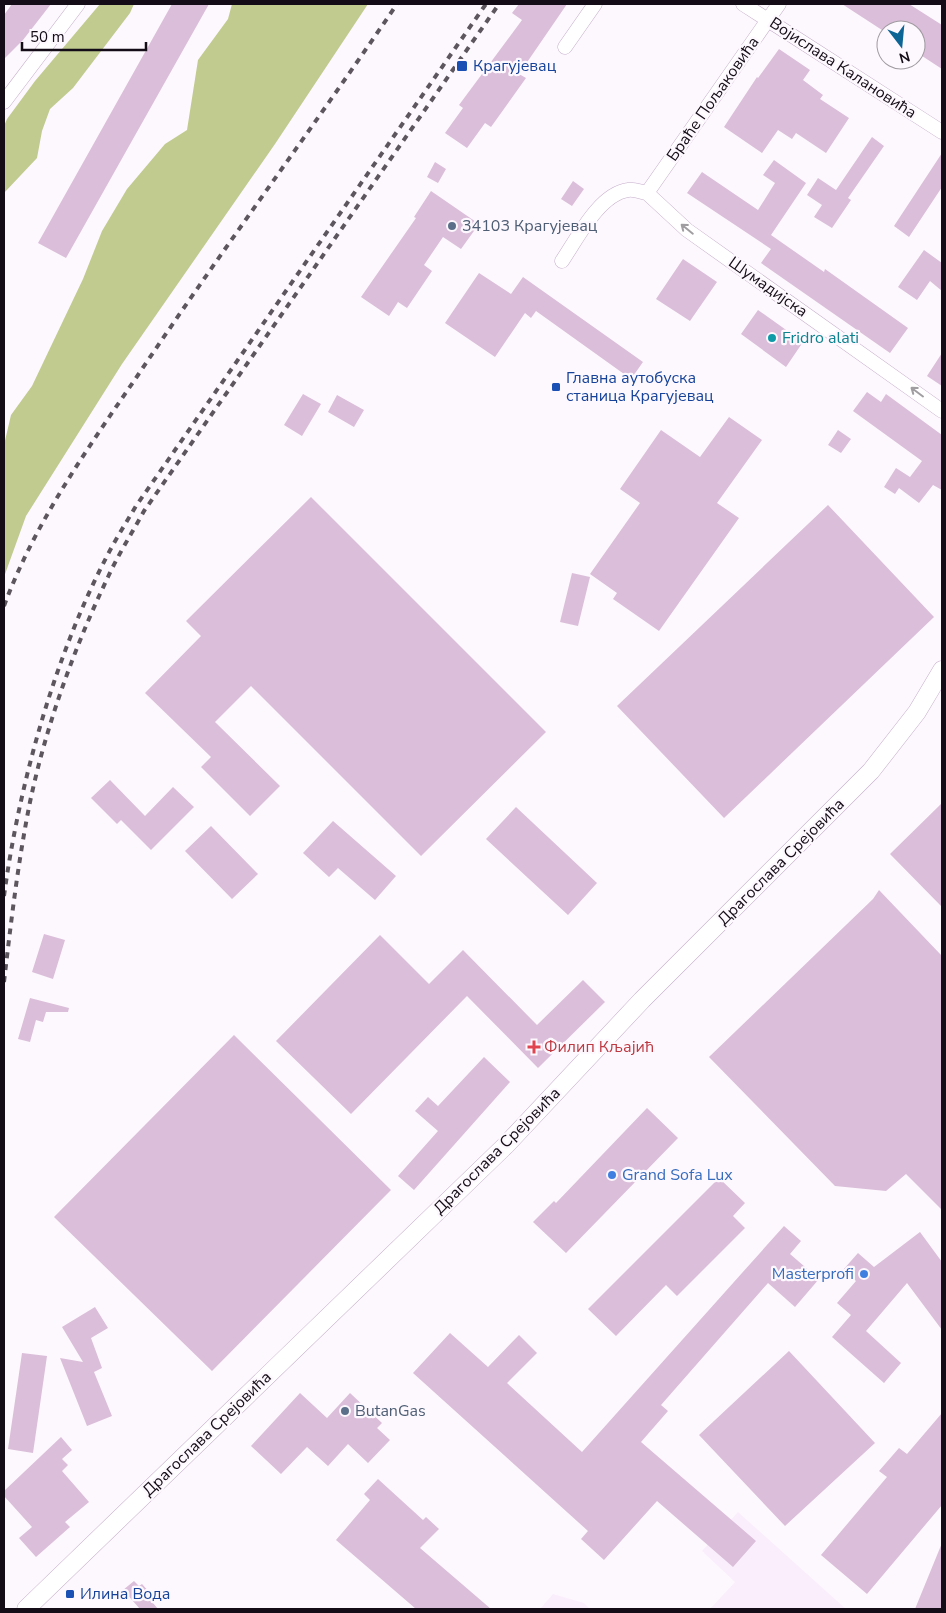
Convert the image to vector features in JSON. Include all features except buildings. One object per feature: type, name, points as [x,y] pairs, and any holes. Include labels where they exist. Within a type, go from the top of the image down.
[{"type":"street","points":[[4,102],[78,4]]},
{"type":"street","points":[[565,47],[595,4]]},
{"type":"street","name":"Војислава Калановића","points":[[743,4],[942,132]]},
{"type":"street","name":"Браће Пољаковића","points":[[647,194],[779,4]]},
{"type":"street","points":[[562,261],[602,202],[615,194],[629,190],[647,194]]},
{"type":"street","name":"Шумадијска","points":[[647,194],[687,230],[942,411]]},
{"type":"street","name":"Драгослава Срејовића","points":[[26,1609],[506,1145],[642,1000],[871,771],[912,719],[942,670]]},
{"type":"shaded area","points":[[738,1512],[846,1609],[710,1609],[735,1582],[702,1551]]},
{"type":"shaded area","points":[[553,1594],[584,1603],[590,1609],[540,1609]]},
{"type":"green space","points":[[100,4],[134,4],[130,13],[73,88],[50,109],[42,131],[37,158],[4,193],[4,126],[7,119],[35,81]]},
{"type":"green space","points":[[232,4],[368,4],[275,144],[122,364],[26,516],[4,577],[4,445],[11,415],[32,386],[83,279],[102,231],[127,189],[165,144],[187,130],[198,60],[228,19]]},
{"type":"railway","points":[[4,606],[31,545],[82,458],[202,282],[397,4]]},
{"type":"railway","points":[[4,896],[19,810],[41,723],[70,637],[109,551],[136,506],[486,4]]},
{"type":"railway","points":[[4,982],[18,870],[30,802],[44,745],[73,659],[112,569],[144,511],[499,4]]},
{"type":"place","name":"Крагујевац","points":[[462,66]]},
{"type":"place","name":"34103 Крагујевац","points":[[452,226]]},
{"type":"place","name":"Fridro alati","points":[[772,338]]},
{"type":"place","name":"Главна аутобуска станица Крагујевац","points":[[556,387]]},
{"type":"place","name":"Филип Кљајић","points":[[534,1047]]},
{"type":"place","name":"Grand Sofa Lux","points":[[612,1175]]},
{"type":"place","name":"Masterprofi","points":[[864,1274]]},
{"type":"place","name":"ButanGas","points":[[345,1411]]},
{"type":"place","name":"Илина Вода","points":[[70,1594]]}]
